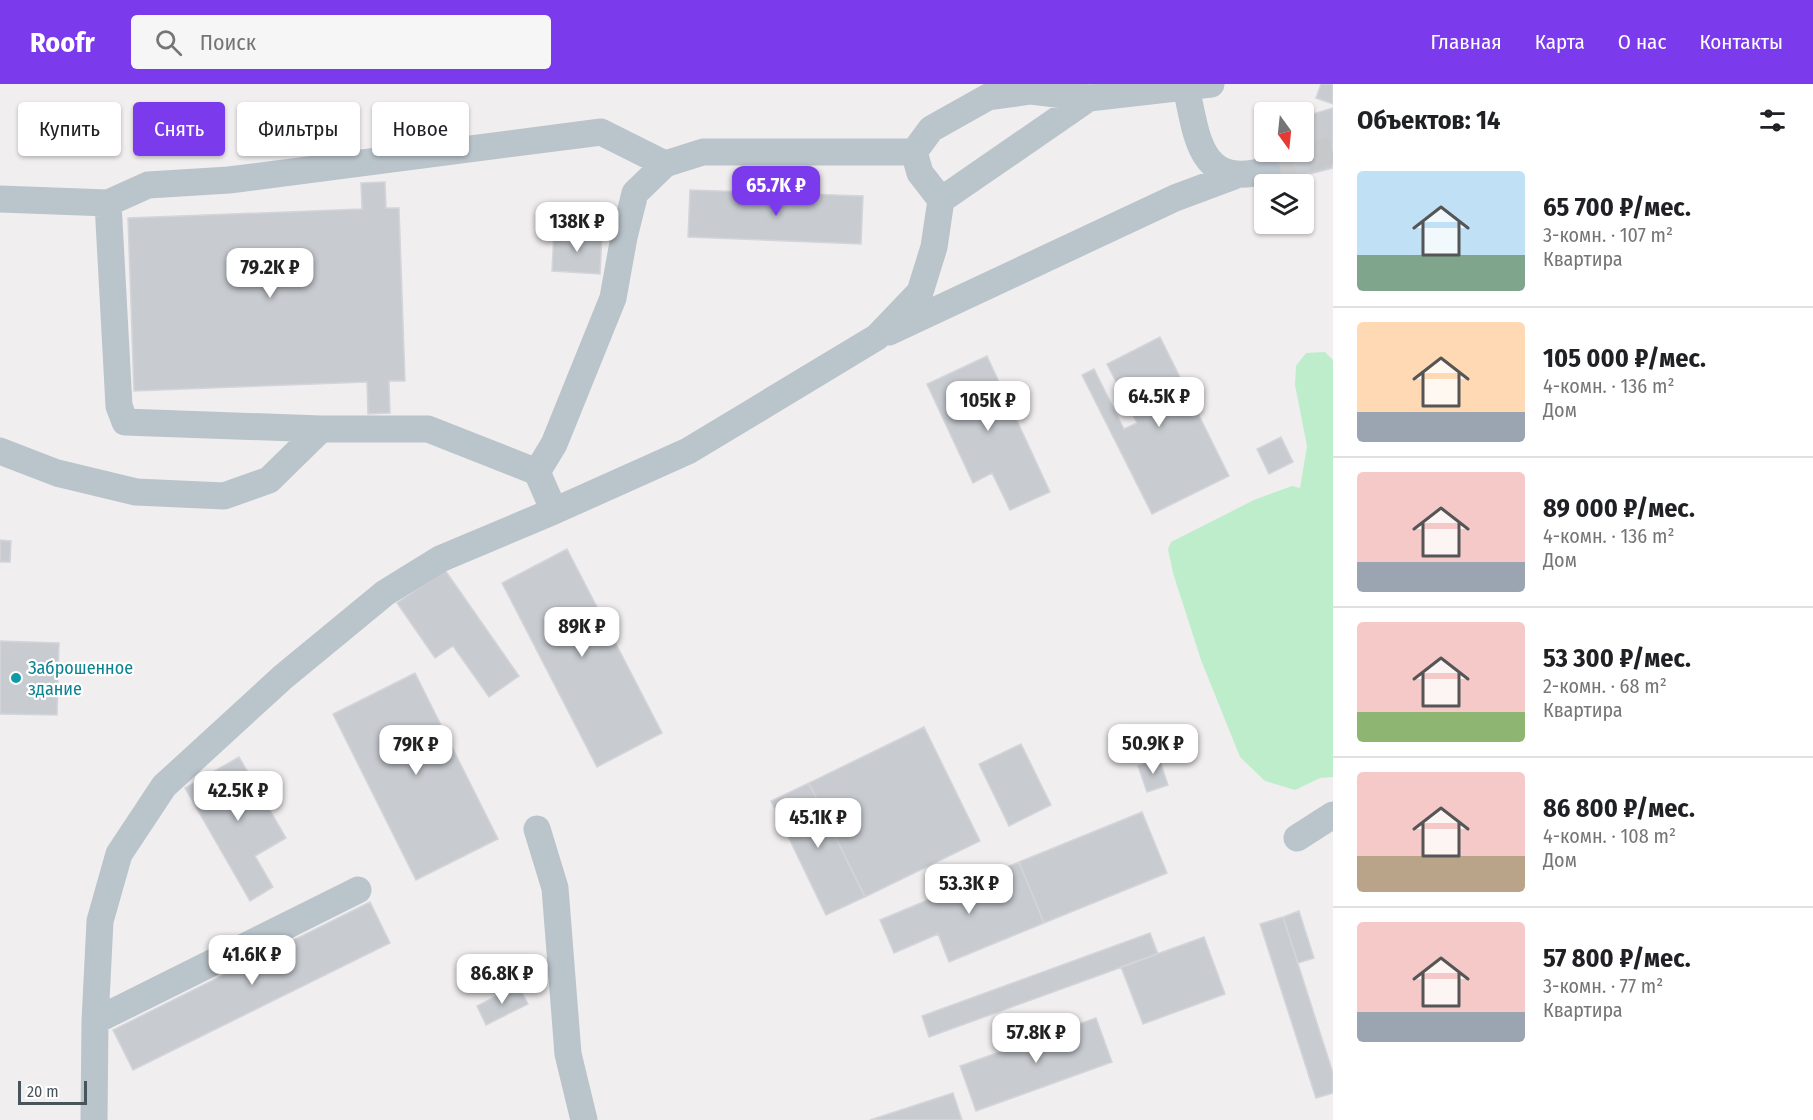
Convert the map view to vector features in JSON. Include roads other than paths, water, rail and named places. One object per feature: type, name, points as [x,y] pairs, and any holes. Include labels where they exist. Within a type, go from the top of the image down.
[{"type":"street","points":[[914,152],[931,129],[988,97],[1031,91],[1089,98],[1198,85],[1200,147],[1214,167],[1234,176]]},
{"type":"street","points":[[941,200],[1089,98]]},
{"type":"street","points":[[0,199],[108,202],[148,185],[229,180],[601,132],[665,164]]},
{"type":"street","points":[[537,472],[554,444],[613,298],[635,193],[665,164],[703,152],[914,152]]},
{"type":"street","points":[[877,337],[920,292],[934,247],[941,200],[920,173],[914,152]]},
{"type":"street","points":[[94,1120],[95,1021],[100,921],[119,854],[164,786],[283,677],[386,593],[440,559],[688,451],[877,337],[1175,198],[1234,176],[1251,175],[1267,170]]},
{"type":"street","points":[[108,202],[119,406],[125,422],[321,429],[428,429],[537,472],[554,511]]},
{"type":"street","points":[[0,452],[57,473],[136,492],[224,496],[269,480],[321,429]]},
{"type":"street","points":[[1297,838],[1333,815]]},
{"type":"street","points":[[537,829],[555,888],[568,1054],[584,1120]]},
{"type":"street","points":[[95,1021],[358,890]]},
{"type":"tunnel","points":[[1267,170],[1333,150]]},
{"type":"place","name":"Заброшенное здание","points":[[16,678]]}]
